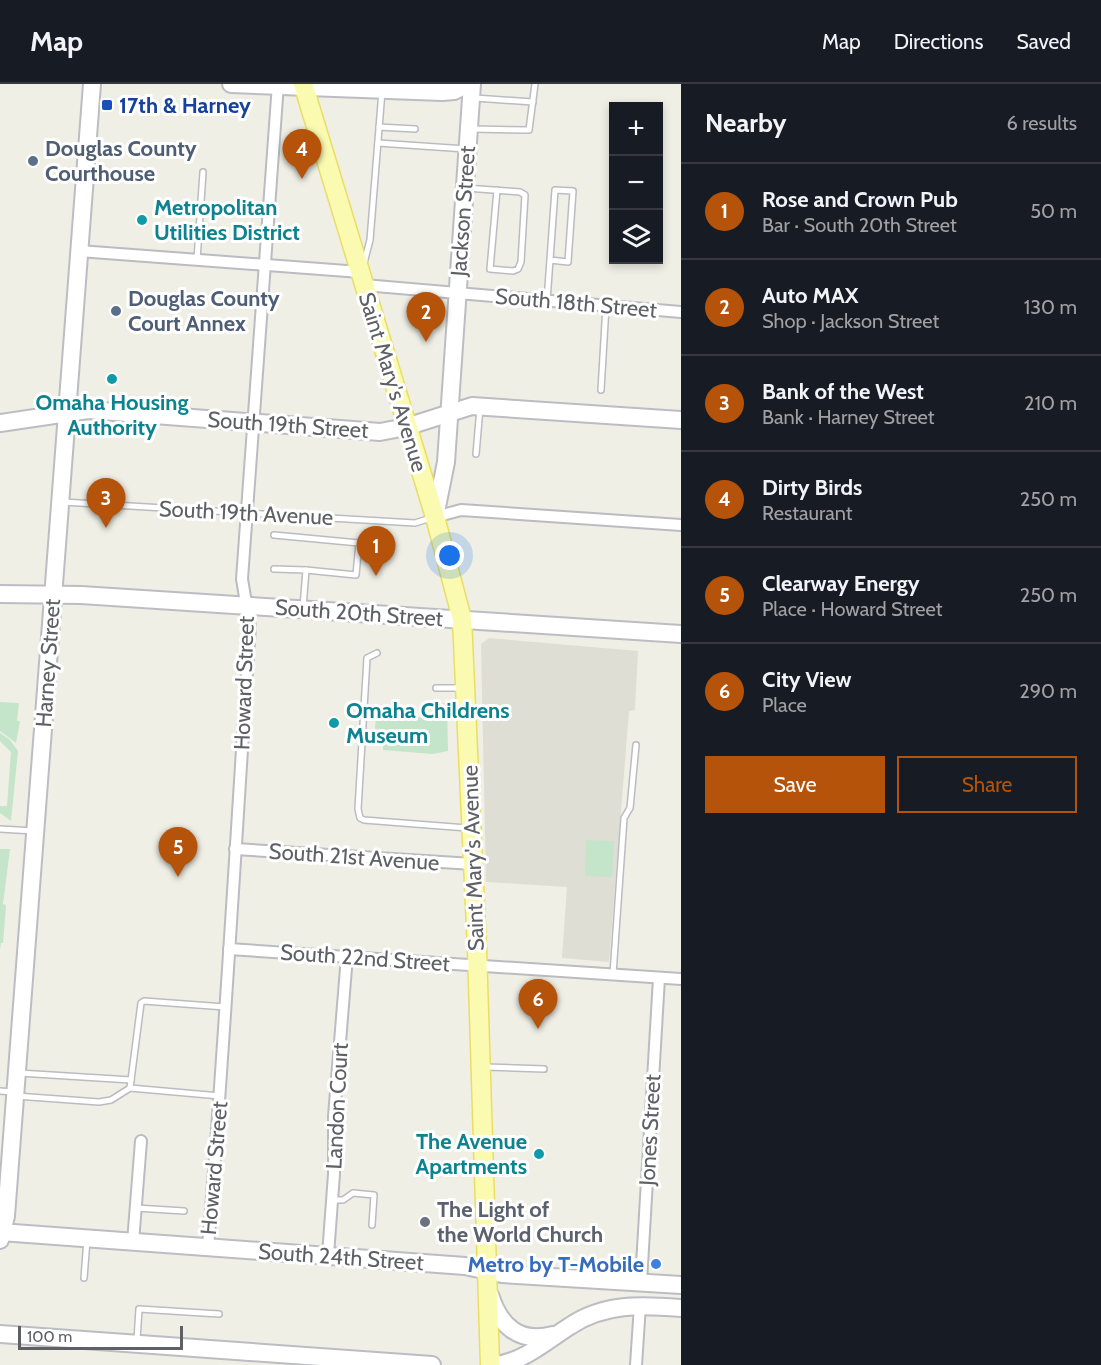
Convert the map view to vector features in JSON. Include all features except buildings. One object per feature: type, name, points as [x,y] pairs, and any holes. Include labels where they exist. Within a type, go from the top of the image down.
[{"type":"main road","name":"Harney Street","points":[[1,1235],[6,1216],[10,1093],[17,1073],[92,84]]},
{"type":"main road","points":[[231,84],[445,92],[470,88]]},
{"type":"main road","name":"Saint Mary's Avenue","points":[[303,85],[435,517],[462,619],[472,829],[490,1365]]},
{"type":"main road","name":"Jackson Street","points":[[435,517],[446,462],[470,88]]},
{"type":"main road","name":"South 19th Street","points":[[0,423],[88,410],[377,432],[406,427],[465,407],[681,420]]},
{"type":"main road","name":"South 20th Street","points":[[0,594],[303,609],[681,634]]},
{"type":"main road","name":"South 24th Street","points":[[1,1235],[208,1247],[486,1270],[502,1274],[681,1285]]},
{"type":"main road","points":[[487,1289],[501,1320],[515,1333],[536,1338],[559,1333]]},
{"type":"main road","points":[[497,1365],[526,1355],[577,1322],[604,1310],[640,1305],[681,1308]]},
{"type":"main road","points":[[0,1334],[432,1365]]},
{"type":"street","name":"Howard Street","points":[[208,1247],[227,1007],[250,627],[242,579],[278,85]]},
{"type":"street","name":"South 18th Street","points":[[79,251],[264,265],[458,292],[681,312]]},
{"type":"street","name":"South 19th Avenue","points":[[435,517],[461,510],[681,525]]},
{"type":"street","name":"South 21st Avenue","points":[[235,849],[473,864]]},
{"type":"street","name":"South 22nd Street","points":[[229,949],[681,979]]},
{"type":"street","name":"Landon Court","points":[[328,1256],[334,1116],[347,956]]},
{"type":"street","name":"Jones Street","points":[[641,1282],[659,978]]},
{"type":"street","points":[[133,1242],[141,1141]]},
{"type":"street","points":[[636,1365],[640,1305]]},
{"type":"lane","points":[[468,129],[529,130],[534,84]]},
{"type":"lane","points":[[470,88],[533,102]]},
{"type":"lane","points":[[362,279],[370,240],[382,89]]},
{"type":"lane","points":[[380,127],[415,129]]},
{"type":"lane","points":[[378,143],[467,149]]},
{"type":"lane","points":[[197,260],[203,172]]},
{"type":"lane","points":[[464,188],[496,190],[520,192],[526,200],[520,262],[518,269],[513,272],[490,269],[496,190]]},
{"type":"lane","points":[[547,301],[555,190],[573,191],[568,262],[550,260]]},
{"type":"lane","points":[[601,390],[606,306]]},
{"type":"lane","points":[[476,454],[480,407]]},
{"type":"lane","name":"South 19th Avenue","points":[[60,502],[415,523],[435,517]]},
{"type":"lane","points":[[274,535],[359,543],[356,575],[274,568]]},
{"type":"lane","points":[[303,609],[306,570]]},
{"type":"lane","points":[[377,653],[366,658],[358,793],[360,818],[472,829]]},
{"type":"lane","points":[[436,687],[466,688]]},
{"type":"lane","points":[[613,975],[624,818],[630,808],[636,745]]},
{"type":"lane","points":[[0,828],[35,831]]},
{"type":"lane","points":[[130,1088],[139,1006],[144,1001],[227,1007]]},
{"type":"lane","points":[[480,1066],[544,1069]]},
{"type":"lane","points":[[17,1073],[131,1080]]},
{"type":"lane","points":[[10,1093],[99,1102],[111,1100],[130,1088],[220,1096]]},
{"type":"lane","points":[[332,1200],[343,1200],[353,1193],[374,1194],[372,1225]]},
{"type":"lane","points":[[136,1208],[184,1211]]},
{"type":"lane","points":[[84,1278],[87,1239]]},
{"type":"lane","points":[[136,1342],[139,1309],[219,1314]]},
{"type":"shaded area","points":[[489,638],[638,651],[635,710],[629,711],[609,962],[562,958],[567,887],[486,882],[481,644]]},
{"type":"green space","points":[[0,702],[19,703],[17,721],[20,721],[16,743],[0,731]]},
{"type":"green space","points":[[447,702],[448,751],[433,754],[383,750],[383,745],[374,745],[376,714],[442,719],[443,703]]},
{"type":"green space","points":[[0,733],[10,740],[18,751],[11,821],[0,813],[0,806],[7,806],[11,752],[0,741]]},
{"type":"green space","points":[[586,840],[614,841],[612,877],[585,876]]},
{"type":"green space","points":[[0,849],[10,849],[3,904],[6,905],[3,943],[1,943],[0,950]]},
{"type":"place","name":"17th & Harney","points":[[107,105]]},
{"type":"place","name":"Douglas County Courthouse","points":[[33,161]]},
{"type":"place","name":"Dirty Birds","points":[[302,179]]},
{"type":"place","name":"Metropolitan Utilities District","points":[[142,220]]},
{"type":"place","name":"Douglas County Court Annex","points":[[116,311]]},
{"type":"place","name":"Auto MAX","points":[[426,342]]},
{"type":"place","name":"Omaha Housing Authority","points":[[112,379]]},
{"type":"place","name":"Bank of the West","points":[[106,528]]},
{"type":"place","name":"Rose and Crown Pub","points":[[376,576]]},
{"type":"place","name":"Omaha Childrens Museum","points":[[334,723]]},
{"type":"place","name":"Clearway Energy","points":[[178,877]]},
{"type":"place","name":"City View","points":[[538,1029]]},
{"type":"place","name":"The Avenue Apartments","points":[[539,1154]]},
{"type":"place","name":"The Light of the World Church","points":[[425,1222]]},
{"type":"place","name":"Metro by T-Mobile","points":[[656,1264]]}]
